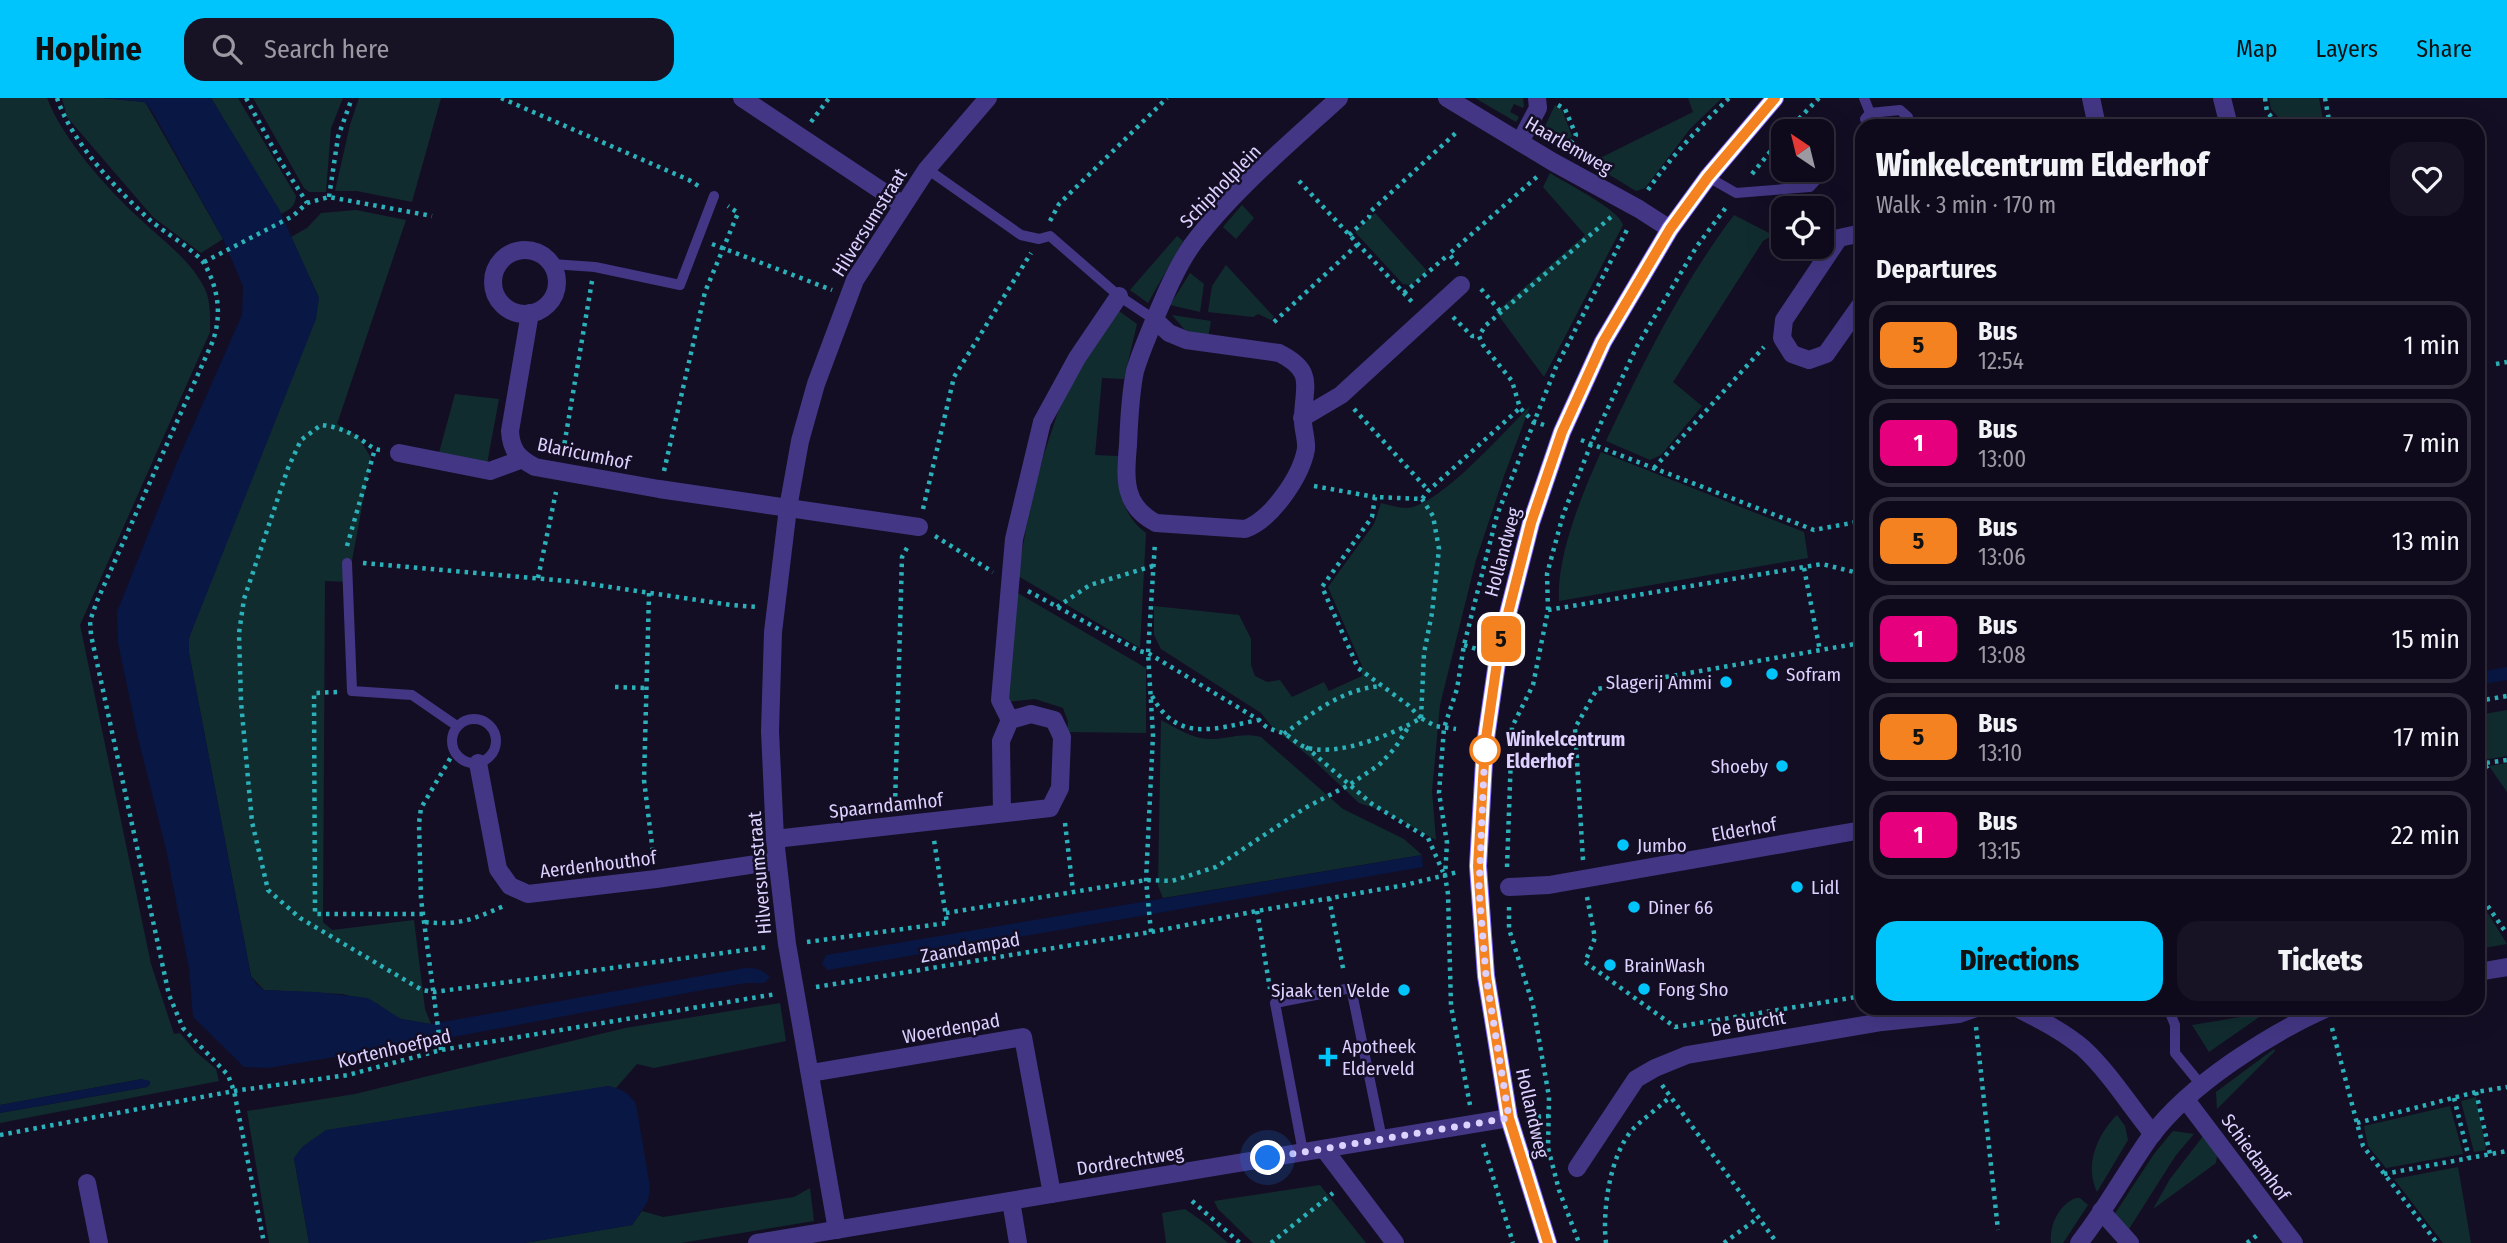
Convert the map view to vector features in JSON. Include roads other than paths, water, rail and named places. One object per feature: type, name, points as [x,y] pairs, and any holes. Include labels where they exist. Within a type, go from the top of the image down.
[{"type":"street","points":[[742,98],[903,205]]},
{"type":"street","name":"Hilversumstraat","points":[[837,1230],[787,944],[775,839],[770,731],[773,632],[788,508],[800,441],[816,384],[855,281],[927,169],[988,98]]},
{"type":"street","name":"Schipholplein","points":[[1303,418],[1306,448],[1293,482],[1256,526],[1245,529],[1156,523],[1145,518],[1135,508],[1127,489],[1126,465],[1136,371],[1171,282],[1191,247],[1217,214],[1339,98]]},
{"type":"street","name":"Haarlemweg","points":[[1447,98],[1553,163],[1670,229]]},
{"type":"street","name":"Hollandweg","points":[[1548,1243],[1509,1118],[1486,976],[1479,889],[1485,745],[1499,649],[1531,523],[1562,432],[1603,342],[1670,229],[1708,177],[1775,98]]},
{"type":"street","points":[[2091,98],[2096,119]]},
{"type":"street","points":[[2222,98],[2227,119]]},
{"type":"street","points":[[1520,142],[1543,99]]},
{"type":"street","points":[[1855,235],[1839,238],[1784,320],[1782,338],[1792,354],[1809,360],[1826,354],[1855,313]]},
{"type":"street","points":[[525,250],[545,256],[552,264],[556,274],[555,295],[540,310],[530,313],[509,310],[500,301],[493,284],[499,264],[515,251],[525,250]]},
{"type":"street","points":[[1303,418],[1341,395],[1467,280]]},
{"type":"street","points":[[1002,813],[1001,741],[1010,720],[1000,700],[1014,538],[1042,422],[1077,358],[1119,296]]},
{"type":"street","name":"Blaricumhof","points":[[530,313],[510,431],[511,446],[520,460],[535,467],[560,472],[788,508]]},
{"type":"street","points":[[1155,320],[1169,333],[1186,340],[1279,353],[1292,359],[1302,372],[1307,389],[1303,418]]},
{"type":"street","points":[[399,453],[490,471],[520,460]]},
{"type":"street","points":[[788,508],[919,527]]},
{"type":"street","name":"Spaarndamhof","points":[[775,839],[1050,808],[1060,788],[1062,737],[1054,720],[1031,714],[1010,720]]},
{"type":"street","name":"Aerdenhouthof","points":[[478,763],[498,869],[510,886],[528,894],[777,861]]},
{"type":"street","name":"Elderhof","points":[[1509,887],[1549,885],[1855,831]]},
{"type":"street","points":[[2485,971],[2507,967]]},
{"type":"street","name":"De Burcht","points":[[1577,1168],[1636,1079],[1687,1055],[1882,1022],[1949,1015]]},
{"type":"street","points":[[2030,1015],[2065,1034],[2098,1063],[2153,1134]]},
{"type":"street","points":[[2079,1243],[2153,1134],[2186,1100],[2250,1049],[2313,1015]]},
{"type":"street","name":"Woerdenpad","points":[[811,1073],[1023,1037],[1052,1194]]},
{"type":"street","name":"Schiedamhof","points":[[2186,1100],[2292,1242]]},
{"type":"street","name":"Dordrechtweg","points":[[757,1243],[1509,1118]]},
{"type":"street","points":[[1324,1149],[1395,1243]]},
{"type":"street","points":[[87,1183],[99,1243]]},
{"type":"street","points":[[1011,1201],[1018,1243]]},
{"type":"street","points":[[2101,1211],[2130,1243]]},
{"type":"lane","points":[[1864,98],[1868,116],[1900,110],[1908,119]]},
{"type":"lane","points":[[927,169],[1021,235],[1039,239],[1050,236],[1119,296],[1155,320]]},
{"type":"lane","points":[[1708,177],[1737,193],[1810,187],[1814,182]]},
{"type":"lane","points":[[552,264],[595,267],[680,285],[714,196]]},
{"type":"lane","points":[[347,563],[352,691],[412,695],[457,726]]},
{"type":"lane","points":[[470,719],[478,719],[494,731],[496,745],[485,761],[464,762],[454,752],[451,738],[457,726],[470,719]]},
{"type":"lane","points":[[1303,1152],[1275,1003],[1351,988],[1382,1139]]},
{"type":"lane","points":[[2171,1015],[2175,1025],[2175,1053],[2202,1086]]},
{"type":"water","points":[[102,98],[211,98],[279,209],[319,298],[316,319],[189,638],[189,653],[251,976],[257,985],[264,990],[368,998],[401,1019],[431,1024],[745,968],[767,974],[770,977],[764,983],[703,990],[432,1041],[268,1068],[244,1067],[193,1017],[189,968],[166,849],[118,643],[117,612],[177,462],[242,315],[243,286],[223,239],[152,111],[144,102]]},
{"type":"water","points":[[2507,667],[2507,680],[2485,684],[2485,671]]},
{"type":"water","points":[[1422,855],[1423,867],[828,970],[822,964],[826,955]]},
{"type":"water","points":[[142,1079],[150,1081],[147,1087],[0,1113],[0,1105]]},
{"type":"water","points":[[608,1086],[624,1092],[636,1104],[650,1187],[648,1201],[632,1225],[524,1243],[309,1243],[294,1158],[302,1147],[326,1130]]},
{"type":"place","name":"Sofram","points":[[1772,674]]},
{"type":"place","name":"Slagerij Ammi","points":[[1726,682]]},
{"type":"place","name":"Winkelcentrum Elderhof","points":[[1485,750]]},
{"type":"place","name":"Shoeby","points":[[1782,766]]},
{"type":"place","name":"Jumbo","points":[[1623,845]]},
{"type":"place","name":"Lidl","points":[[1797,887]]},
{"type":"place","name":"Diner 66","points":[[1634,907]]},
{"type":"place","name":"BrainWash","points":[[1610,965]]},
{"type":"place","name":"Fong Sho","points":[[1644,989]]},
{"type":"place","name":"Sjaak ten Velde","points":[[1404,990]]},
{"type":"place","name":"Apotheek Elderveld","points":[[1328,1057]]}]
